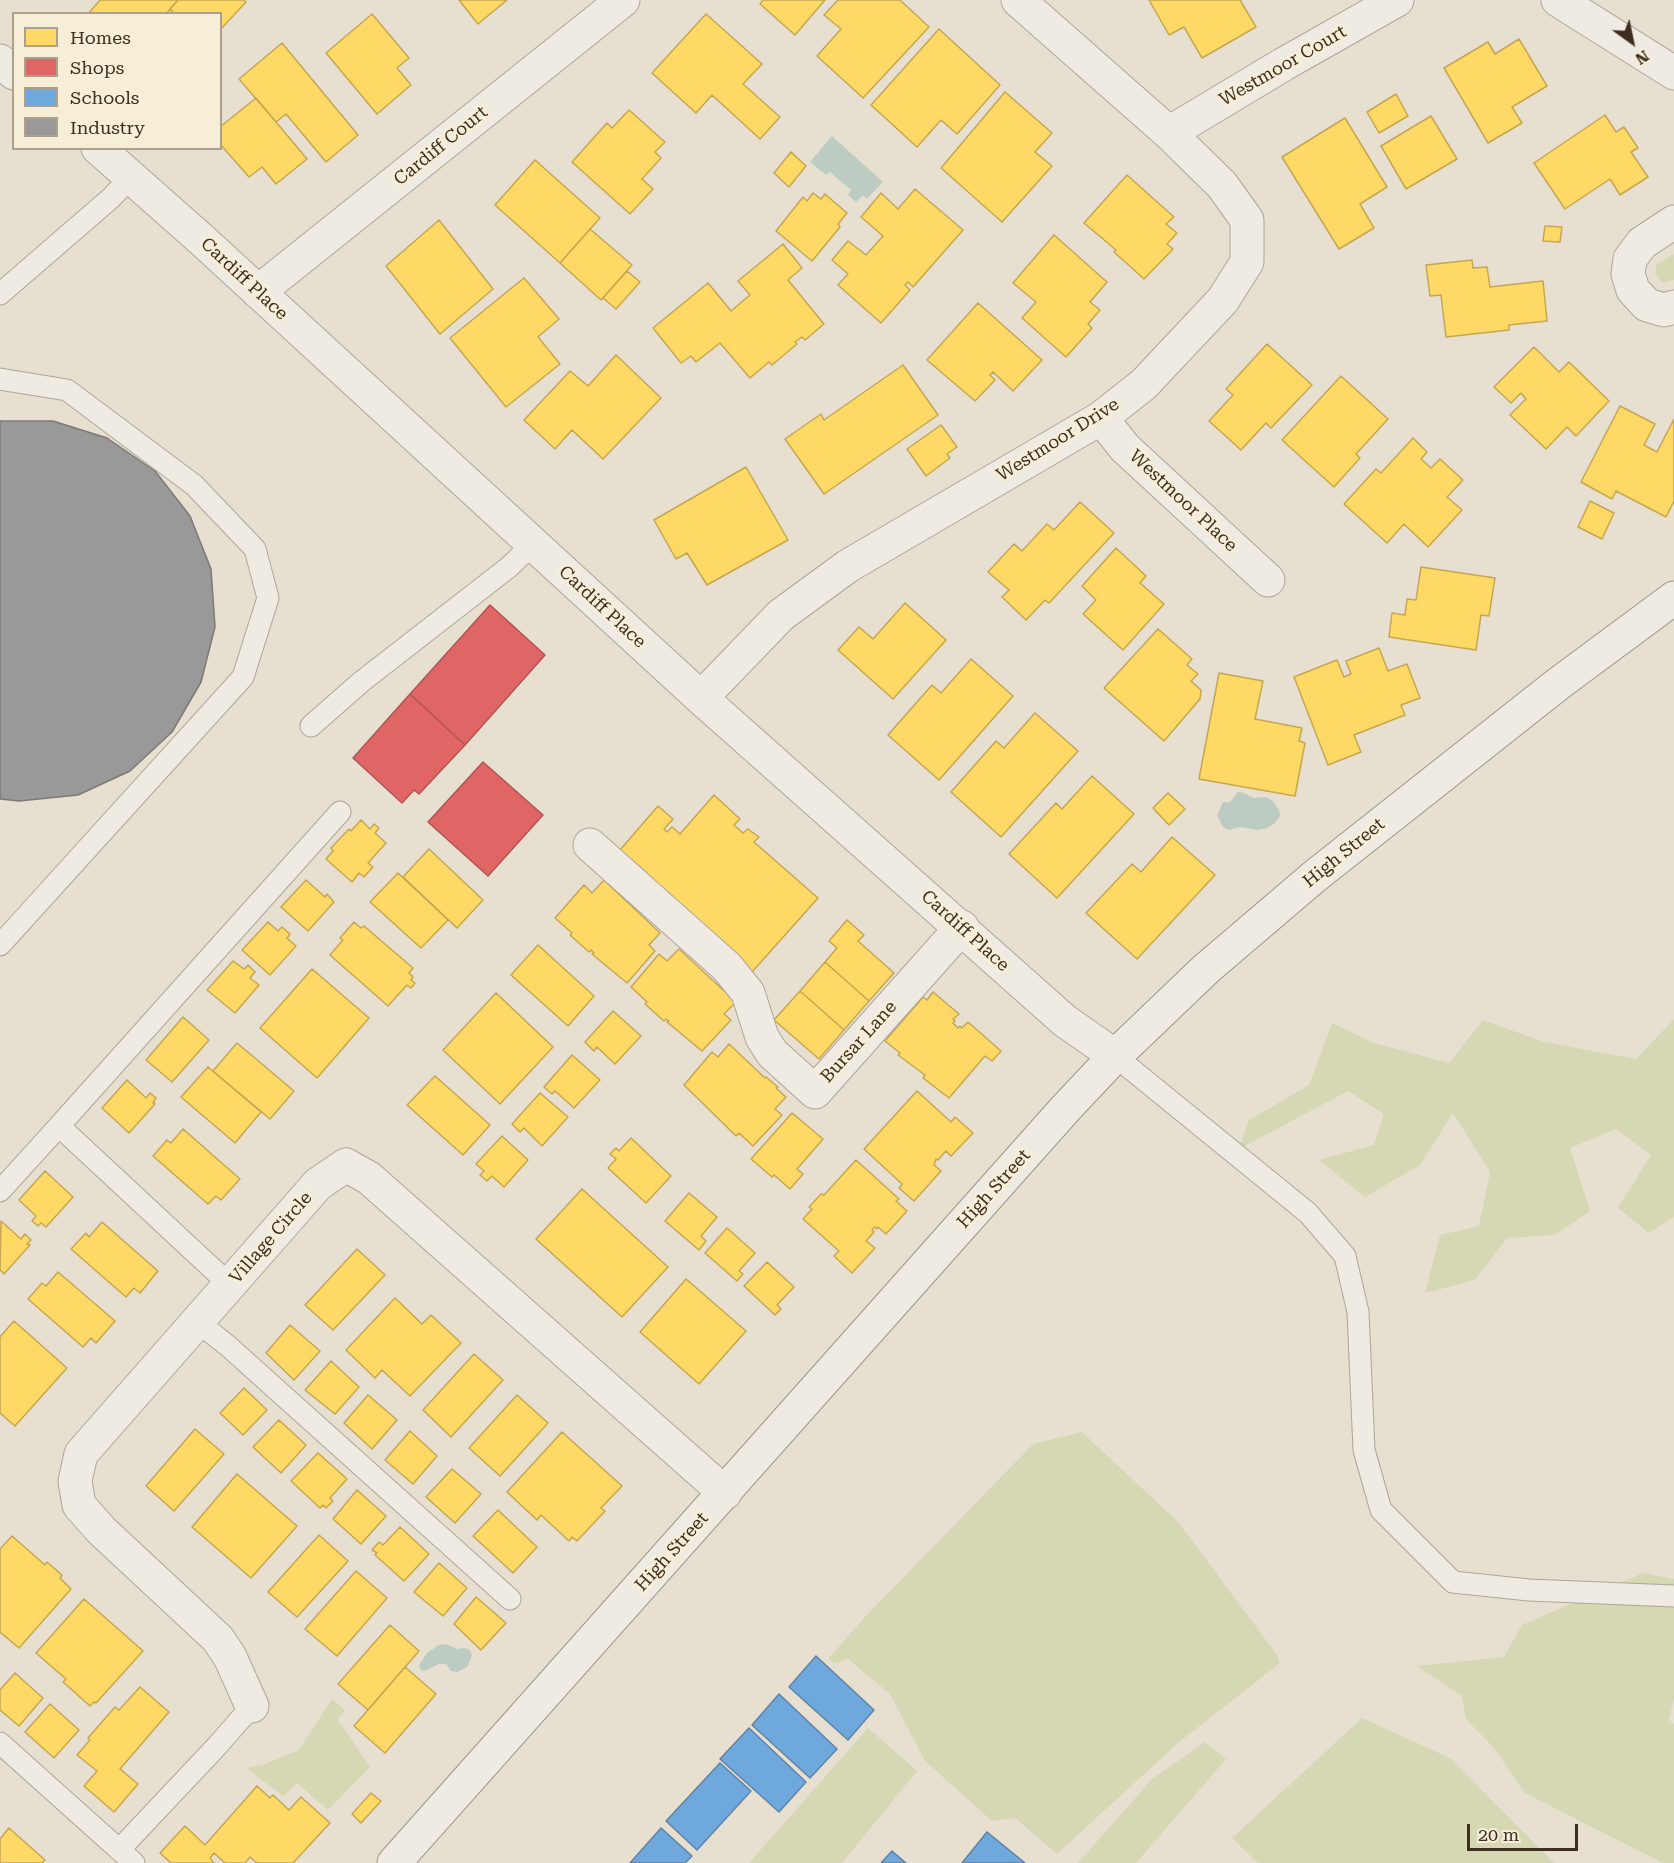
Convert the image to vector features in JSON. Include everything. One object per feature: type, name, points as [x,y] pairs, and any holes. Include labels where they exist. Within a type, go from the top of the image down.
[{"type":"street","name":"Cardiff Court","points":[[258,292],[623,0]]},
{"type":"street","name":"Westmoor Drive","points":[[701,698],[781,615],[848,566],[1101,418],[1143,384],[1223,300],[1247,262],[1247,220],[1222,185],[1169,134],[1018,0]]},
{"type":"street","name":"Westmoor Court","points":[[1169,134],[1284,64],[1397,0]]},
{"type":"street","points":[[1558,0],[1674,73]]},
{"type":"street","points":[[0,61],[12,72]]},
{"type":"street","name":"Cardiff Place","points":[[101,150],[701,698],[1065,1020],[1115,1056]]},
{"type":"street","points":[[1674,222],[1642,243],[1630,259],[1628,274],[1633,290],[1647,305],[1664,310],[1674,307]]},
{"type":"street","name":"Westmoor Place","points":[[1101,418],[1125,448],[1268,580]]},
{"type":"street","name":"High Street","points":[[394,1863],[1066,1108],[1115,1056],[1206,969],[1315,876],[1558,684],[1674,598]]},
{"type":"street","name":"Bursar Lane","points":[[590,845],[727,967],[748,993],[762,1037],[772,1053],[814,1092],[962,927]]},
{"type":"street","name":"Village Circle","points":[[252,1706],[230,1657],[218,1639],[101,1530],[79,1505],[75,1481],[81,1454],[318,1184],[346,1165],[369,1178],[725,1493]]},
{"type":"lane","points":[[0,294],[111,198],[131,177]]},
{"type":"lane","points":[[0,380],[67,390],[195,485],[255,549],[268,598],[243,677],[0,945]]},
{"type":"lane","points":[[311,726],[361,682],[509,567],[533,544]]},
{"type":"lane","points":[[0,1191],[340,812]]},
{"type":"lane","points":[[1115,1056],[1308,1212],[1345,1256],[1358,1312],[1364,1450],[1381,1510],[1452,1582],[1529,1590],[1674,1596]]},
{"type":"lane","points":[[59,1126],[230,1285]]},
{"type":"lane","points":[[198,1322],[510,1599]]},
{"type":"lane","points":[[0,1743],[127,1857],[252,1706]]},
{"type":"green space","points":[[1674,254],[1674,280],[1663,283],[1655,274],[1657,264]]},
{"type":"green space","points":[[1674,1019],[1674,1217],[1649,1233],[1618,1208],[1651,1155],[1616,1129],[1570,1148],[1590,1211],[1555,1235],[1507,1238],[1475,1280],[1425,1293],[1440,1235],[1479,1226],[1490,1172],[1453,1113],[1420,1165],[1365,1197],[1319,1160],[1374,1145],[1384,1114],[1348,1091],[1239,1149],[1249,1120],[1309,1085],[1332,1023],[1374,1043],[1449,1063],[1483,1020],[1544,1042],[1636,1059]]},
{"type":"green space","points":[[1082,1432],[1179,1523],[1277,1655],[1280,1663],[1178,1743],[1057,1854],[1015,1818],[992,1821],[925,1761],[890,1694],[848,1659],[834,1664],[829,1658],[864,1618],[1033,1444]]},
{"type":"green space","points":[[1643,1573],[1674,1579],[1674,1698],[1669,1720],[1674,1724],[1674,1863],[1663,1863],[1525,1793],[1494,1748],[1466,1719],[1462,1696],[1417,1666],[1504,1657],[1522,1625]]},
{"type":"green space","points":[[332,1699],[345,1710],[338,1720],[370,1767],[328,1810],[297,1783],[283,1796],[246,1768],[263,1765],[299,1750]]},
{"type":"green space","points":[[1362,1718],[1450,1758],[1554,1863],[1258,1863],[1232,1838]]},
{"type":"green space","points":[[868,1728],[917,1771],[842,1863],[749,1863]]},
{"type":"green space","points":[[1205,1742],[1226,1759],[1136,1863],[1078,1863],[1152,1779]]},
{"type":"shaded area","points":[[832,136],[883,182],[867,199],[863,195],[856,202],[848,195],[851,190],[830,172],[826,175],[810,162]]},
{"type":"shaded area","points":[[1238,792],[1254,798],[1266,797],[1273,801],[1280,816],[1275,823],[1258,830],[1240,827],[1229,830],[1223,827],[1217,815],[1223,802],[1230,802]]},
{"type":"shaded area","points":[[446,1644],[457,1649],[470,1650],[472,1656],[467,1667],[457,1672],[451,1671],[446,1664],[439,1664],[424,1671],[420,1669],[419,1665],[427,1653],[439,1645]]},
{"type":"building: Homes","points":[[100,0],[178,0],[168,12],[90,12]]},
{"type":"building: Homes","points":[[178,0],[244,0],[246,2],[222,28],[222,12],[173,12],[170,9]]},
{"type":"building: Homes","points":[[459,0],[507,0],[478,24]]},
{"type":"building: Homes","points":[[763,0],[825,0],[795,35],[760,4]]},
{"type":"building: Homes","points":[[838,0],[900,0],[929,27],[863,98],[817,56],[841,29],[824,15]]},
{"type":"building: Homes","points":[[1149,0],[1240,0],[1256,27],[1202,58],[1184,27],[1169,35]]},
{"type":"building: Homes","points":[[372,14],[409,58],[397,68],[411,85],[377,114],[326,53]]},
{"type":"building: Homes","points":[[706,14],[762,64],[743,84],[780,117],[760,139],[712,95],[696,113],[652,73]]},
{"type":"building: Homes","points":[[939,29],[1000,85],[957,134],[941,120],[917,147],[871,105]]},
{"type":"building: Homes","points":[[1519,39],[1547,86],[1512,107],[1522,123],[1488,143],[1444,68],[1488,42],[1495,54]]},
{"type":"building: Homes","points":[[282,43],[358,135],[326,162],[286,114],[276,122],[239,79]]},
{"type":"building: Homes","points":[[1005,92],[1052,133],[1035,152],[1052,166],[1002,222],[941,168]]},
{"type":"building: Homes","points":[[1396,94],[1408,116],[1379,133],[1367,112]]},
{"type":"building: Homes","points":[[256,98],[307,159],[276,184],[262,167],[249,177],[222,146],[222,125]]},
{"type":"building: Homes","points":[[629,110],[665,142],[655,152],[661,158],[642,179],[653,189],[630,214],[572,162],[607,123],[612,128]]},
{"type":"building: Homes","points":[[1605,115],[1616,132],[1624,127],[1638,148],[1631,152],[1648,177],[1620,195],[1610,179],[1565,209],[1534,163]]},
{"type":"building: Homes","points":[[1431,116],[1457,159],[1406,189],[1381,146]]},
{"type":"building: Homes","points":[[1345,118],[1387,187],[1360,204],[1374,228],[1339,249],[1282,157]]},
{"type":"building: Homes","points":[[791,152],[806,166],[789,187],[774,173]]},
{"type":"building: Homes","points":[[535,160],[600,218],[560,263],[495,205]]},
{"type":"building: Homes","points":[[1127,175],[1174,217],[1166,224],[1177,233],[1167,244],[1173,249],[1144,279],[1114,252],[1116,250],[1084,223]]},
{"type":"building: Homes","points":[[915,189],[963,230],[913,287],[908,282],[905,285],[910,290],[881,323],[838,285],[848,274],[832,260],[848,241],[866,255],[883,236],[861,217],[881,193],[898,209]]},
{"type":"building: Homes","points":[[813,193],[821,199],[825,194],[847,213],[838,224],[840,227],[812,261],[776,231],[803,197],[807,201]]},
{"type":"building: Homes","points":[[439,220],[493,289],[440,334],[386,266]]},
{"type":"building: Homes","points":[[1545,226],[1562,227],[1560,242],[1543,241]]},
{"type":"building: Homes","points":[[590,229],[632,265],[601,300],[560,263]]},
{"type":"building: Homes","points":[[1054,235],[1107,282],[1090,302],[1100,310],[1088,324],[1092,328],[1066,357],[1022,318],[1036,302],[1013,283]]},
{"type":"building: Homes","points":[[783,244],[802,268],[788,280],[824,324],[805,340],[802,337],[795,342],[797,344],[772,365],[769,362],[750,378],[720,343],[696,362],[691,356],[681,363],[653,328],[708,283],[731,311],[750,295],[738,281]]},
{"type":"building: Homes","points":[[1472,260],[1473,268],[1487,267],[1490,287],[1543,281],[1547,321],[1509,325],[1509,330],[1446,337],[1441,295],[1430,296],[1426,265]]},
{"type":"building: Homes","points":[[627,271],[640,282],[616,309],[603,298]]},
{"type":"building: Homes","points":[[524,278],[559,319],[538,337],[560,364],[506,407],[450,338]]},
{"type":"building: Homes","points":[[978,303],[1042,360],[1013,391],[993,372],[990,375],[995,380],[975,401],[927,360]]},
{"type":"building: Homes","points":[[1267,344],[1312,385],[1271,428],[1266,423],[1241,450],[1209,421],[1233,395],[1226,389]]},
{"type":"building: Homes","points":[[1534,347],[1559,372],[1569,362],[1609,401],[1576,436],[1567,427],[1546,449],[1510,415],[1526,399],[1521,393],[1511,403],[1494,387]]},
{"type":"building: Homes","points":[[616,355],[661,398],[603,459],[572,430],[555,449],[524,420],[570,371],[588,386]]},
{"type":"building: Homes","points":[[903,365],[938,415],[824,494],[785,439],[821,414],[824,420]]},
{"type":"building: Homes","points":[[1341,376],[1388,419],[1356,454],[1360,458],[1334,487],[1282,440]]},
{"type":"building: Homes","points":[[1620,406],[1655,424],[1644,445],[1657,452],[1674,419],[1674,501],[1666,517],[1616,491],[1612,499],[1581,482]]},
{"type":"building: Homes","points":[[941,425],[957,447],[947,454],[950,458],[926,476],[907,449]]},
{"type":"building: Homes","points":[[1413,438],[1427,452],[1421,459],[1431,468],[1440,459],[1463,480],[1447,497],[1462,510],[1428,547],[1404,524],[1387,543],[1344,504],[1376,469],[1381,473]]},
{"type":"building: Homes","points":[[746,467],[788,540],[707,585],[687,553],[676,559],[654,520]]},
{"type":"building: Homes","points":[[1590,501],[1614,513],[1602,539],[1578,527]]},
{"type":"building: Homes","points":[[1080,502],[1114,533],[1049,603],[1045,600],[1026,620],[1002,597],[1009,590],[988,572],[1014,544],[1022,551],[1047,524],[1054,530]]},
{"type":"building: Homes","points":[[1116,548],[1146,576],[1140,583],[1164,604],[1123,650],[1083,614],[1096,600],[1082,586]]},
{"type":"building: Homes","points":[[1421,567],[1495,578],[1489,616],[1481,615],[1476,650],[1389,637],[1392,613],[1405,615],[1407,599],[1416,600]]},
{"type":"building: Homes","points":[[905,603],[946,640],[893,699],[838,650],[859,627],[873,639]]},
{"type":"building: Homes","points":[[1158,629],[1192,659],[1187,665],[1198,674],[1191,681],[1201,690],[1200,699],[1164,741],[1104,688]]},
{"type":"building: Homes","points":[[1379,648],[1388,671],[1407,664],[1420,698],[1401,705],[1405,715],[1354,735],[1361,752],[1328,765],[1294,677],[1337,660],[1344,677],[1351,674],[1346,661]]},
{"type":"building: Homes","points":[[971,659],[1013,696],[939,780],[888,735],[932,685],[941,693]]},
{"type":"building: Homes","points":[[1219,673],[1263,681],[1255,719],[1302,728],[1299,741],[1305,743],[1295,796],[1199,779]]},
{"type":"building: Homes","points":[[1035,713],[1078,751],[1001,837],[951,792],[996,741],[1004,748]]},
{"type":"building: Homes","points":[[1092,776],[1134,814],[1057,898],[1009,854],[1056,803],[1062,809]]},
{"type":"building: Homes","points":[[1168,793],[1185,809],[1169,825],[1153,808]]},
{"type":"building: Homes","points":[[714,795],[740,819],[734,825],[743,833],[748,829],[759,837],[754,842],[818,898],[752,972],[643,877],[647,873],[620,850],[658,806],[673,819],[664,829],[667,832],[672,827],[680,834]]},
{"type":"building: Homes","points":[[361,820],[370,829],[374,824],[379,828],[375,833],[386,843],[368,863],[373,867],[364,877],[359,873],[352,882],[326,859],[333,851],[331,848]]},
{"type":"building: Homes","points":[[1172,837],[1215,875],[1137,959],[1086,913],[1132,864],[1141,872]]},
{"type":"building: Homes","points":[[429,849],[483,900],[457,928],[403,877]]},
{"type":"building: Homes","points":[[398,873],[448,920],[421,948],[370,902]]},
{"type":"building: Homes","points":[[306,880],[325,897],[327,894],[334,902],[308,931],[281,907]]},
{"type":"building: Homes","points":[[604,880],[660,933],[649,945],[655,951],[627,983],[592,954],[594,953],[591,950],[589,952],[570,935],[572,933],[555,918],[584,885],[592,893]]},
{"type":"building: Homes","points":[[847,920],[864,935],[858,941],[894,973],[869,1001],[825,962],[837,948],[829,941]]},
{"type":"building: Homes","points":[[268,922],[278,931],[282,927],[290,934],[287,938],[296,946],[270,975],[242,950]]},
{"type":"building: Homes","points":[[354,922],[361,928],[364,926],[413,968],[409,973],[413,977],[411,980],[415,983],[411,988],[407,985],[388,1006],[330,955],[343,940],[340,938]]},
{"type":"building: Homes","points":[[538,945],[594,996],[568,1026],[511,975]]},
{"type":"building: Homes","points":[[679,949],[736,1002],[724,1014],[731,1020],[702,1051],[667,1022],[669,1021],[666,1019],[664,1021],[645,1004],[647,1002],[631,987],[659,954],[667,961]]},
{"type":"building: Homes","points":[[233,961],[244,969],[248,965],[255,972],[250,978],[259,985],[235,1013],[207,990]]},
{"type":"building: Homes","points":[[825,962],[869,1001],[844,1030],[800,991]]},
{"type":"building: Homes","points":[[312,969],[369,1018],[317,1078],[260,1028]]},
{"type":"building: Homes","points":[[800,991],[844,1030],[819,1059],[774,1020]]},
{"type":"building: Homes","points":[[933,992],[959,1014],[953,1019],[955,1021],[953,1023],[958,1028],[960,1026],[962,1028],[968,1022],[1001,1051],[992,1061],[985,1056],[949,1098],[923,1078],[925,1075],[898,1055],[900,1053],[885,1041],[923,997],[927,1000]]},
{"type":"building: Homes","points":[[496,993],[553,1047],[500,1104],[443,1050]]},
{"type":"building: Homes","points":[[613,1011],[641,1036],[615,1064],[597,1047],[594,1051],[585,1042]]},
{"type":"building: Homes","points":[[183,1017],[209,1040],[172,1082],[146,1060]]},
{"type":"building: Homes","points":[[237,1043],[294,1091],[270,1119],[213,1071]]},
{"type":"building: Homes","points":[[729,1044],[765,1078],[778,1087],[776,1088],[786,1097],[775,1109],[782,1115],[753,1146],[739,1133],[736,1136],[684,1085],[712,1052],[718,1057]]},
{"type":"building: Homes","points":[[572,1055],[600,1080],[574,1108],[555,1091],[552,1094],[544,1087]]},
{"type":"building: Homes","points":[[208,1067],[261,1112],[235,1143],[181,1097]]},
{"type":"building: Homes","points":[[435,1076],[490,1125],[463,1155],[407,1105]]},
{"type":"building: Homes","points":[[127,1080],[146,1098],[150,1093],[156,1098],[153,1103],[155,1104],[129,1133],[102,1108]]},
{"type":"building: Homes","points":[[917,1091],[951,1122],[955,1117],[973,1133],[951,1156],[946,1151],[938,1160],[936,1159],[934,1165],[941,1171],[914,1201],[899,1188],[902,1184],[864,1149]]},
{"type":"building: Homes","points":[[540,1093],[568,1117],[542,1146],[524,1128],[520,1132],[512,1124]]},
{"type":"building: Homes","points":[[792,1113],[823,1139],[797,1169],[803,1174],[790,1189],[751,1159]]},
{"type":"building: Homes","points":[[183,1129],[240,1179],[221,1200],[216,1196],[208,1204],[153,1156],[167,1140],[171,1143]]},
{"type":"building: Homes","points":[[502,1136],[528,1160],[504,1187],[492,1176],[487,1181],[480,1175],[484,1171],[476,1164]]},
{"type":"building: Homes","points":[[631,1138],[671,1176],[646,1203],[608,1168],[616,1159],[610,1154],[616,1148],[619,1151]]},
{"type":"building: Homes","points":[[856,1160],[899,1199],[896,1201],[907,1211],[886,1234],[878,1227],[872,1230],[874,1232],[866,1241],[875,1248],[852,1273],[834,1256],[839,1251],[803,1219],[812,1209],[809,1207],[821,1194],[824,1195]]},
{"type":"building: Homes","points":[[45,1171],[73,1197],[46,1227],[41,1223],[38,1226],[32,1221],[36,1216],[19,1200]]},
{"type":"building: Homes","points":[[582,1189],[668,1267],[622,1317],[536,1239]]},
{"type":"building: Homes","points":[[689,1193],[717,1217],[701,1236],[706,1241],[699,1250],[665,1221]]},
{"type":"building: Homes","points":[[1,1221],[21,1239],[25,1234],[31,1240],[27,1244],[30,1245],[4,1274],[0,1270]]},
{"type":"building: Homes","points":[[102,1222],[158,1271],[140,1293],[134,1288],[126,1297],[71,1249],[86,1233],[89,1237]]},
{"type":"building: Homes","points":[[727,1228],[755,1253],[739,1271],[743,1274],[737,1281],[705,1253]]},
{"type":"building: Homes","points":[[357,1249],[385,1275],[333,1330],[305,1305]]},
{"type":"building: Homes","points":[[767,1262],[794,1287],[777,1305],[781,1309],[775,1315],[744,1286]]},
{"type":"building: Homes","points":[[58,1272],[115,1321],[96,1343],[91,1338],[83,1347],[28,1299],[42,1283],[46,1286]]},
{"type":"building: Homes","points":[[686,1279],[746,1331],[699,1384],[640,1332]]},
{"type":"building: Homes","points":[[395,1298],[422,1324],[431,1315],[461,1343],[410,1396],[382,1370],[375,1378],[346,1350]]},
{"type":"building: Homes","points":[[14,1321],[67,1368],[15,1426],[0,1413],[0,1337]]},
{"type":"building: Homes","points":[[290,1325],[320,1351],[294,1380],[266,1353]]},
{"type":"building: Homes","points":[[474,1354],[503,1380],[451,1437],[423,1410]]},
{"type":"building: Homes","points":[[331,1361],[359,1387],[335,1414],[305,1390]]},
{"type":"building: Homes","points":[[244,1388],[267,1410],[243,1435],[220,1413]]},
{"type":"building: Homes","points":[[368,1395],[397,1420],[372,1449],[344,1423]]},
{"type":"building: Homes","points":[[517,1395],[548,1423],[500,1476],[469,1448]]},
{"type":"building: Homes","points":[[279,1420],[306,1445],[281,1473],[253,1447]]},
{"type":"building: Homes","points":[[195,1429],[224,1454],[174,1511],[146,1486]]},
{"type":"building: Homes","points":[[410,1431],[437,1456],[413,1484],[385,1460]]},
{"type":"building: Homes","points":[[562,1432],[622,1486],[601,1508],[605,1511],[577,1541],[572,1537],[569,1541],[541,1515],[537,1520],[507,1492]]},
{"type":"building: Homes","points":[[318,1453],[347,1479],[330,1498],[333,1501],[326,1508],[323,1505],[320,1508],[291,1481]]},
{"type":"building: Homes","points":[[452,1469],[481,1494],[455,1523],[426,1497]]},
{"type":"building: Homes","points":[[237,1474],[297,1526],[251,1578],[192,1527]]},
{"type":"building: Homes","points":[[357,1490],[386,1516],[361,1544],[333,1519]]},
{"type":"building: Homes","points":[[498,1510],[537,1547],[513,1573],[473,1536]]},
{"type":"building: Homes","points":[[400,1527],[429,1554],[404,1581],[372,1550],[379,1542],[383,1545]]},
{"type":"building: Homes","points":[[319,1535],[348,1561],[297,1617],[268,1592]]},
{"type":"building: Homes","points":[[12,1536],[45,1565],[47,1562],[62,1575],[60,1578],[71,1589],[19,1648],[0,1632],[0,1549]]},
{"type":"building: Homes","points":[[439,1563],[467,1588],[443,1616],[414,1592]]},
{"type":"building: Homes","points":[[356,1571],[387,1598],[337,1656],[305,1629]]},
{"type":"building: Homes","points":[[476,1597],[506,1623],[481,1650],[454,1624]]},
{"type":"building: Homes","points":[[84,1599],[143,1651],[96,1703],[90,1706],[63,1682],[66,1679],[36,1653]]},
{"type":"building: Homes","points":[[390,1625],[419,1651],[368,1710],[338,1684]]},
{"type":"building: Homes","points":[[405,1667],[436,1694],[385,1753],[354,1726]]},
{"type":"building: Homes","points":[[15,1673],[43,1698],[19,1726],[0,1710],[0,1690]]},
{"type":"building: Homes","points":[[140,1687],[169,1712],[120,1769],[138,1784],[114,1812],[84,1786],[97,1771],[77,1755],[90,1740],[88,1738],[115,1707],[119,1710]]},
{"type":"building: Homes","points":[[50,1704],[79,1730],[54,1758],[25,1732]]},
{"type":"building: Homes","points":[[257,1786],[270,1798],[273,1795],[289,1810],[301,1797],[330,1823],[293,1863],[257,1863],[250,1857],[245,1863],[225,1863],[214,1853],[210,1858],[214,1863],[171,1863],[160,1853],[185,1826],[205,1845]]},
{"type":"building: Homes","points":[[371,1793],[381,1801],[361,1823],[352,1814]]},
{"type":"building: Homes","points":[[9,1828],[45,1860],[42,1863],[0,1863],[0,1839]]},
{"type":"building: Shops","points":[[490,605],[545,655],[465,745],[410,694]]},
{"type":"building: Shops","points":[[410,694],[465,745],[419,794],[414,790],[402,803],[353,758]]},
{"type":"building: Shops","points":[[483,762],[543,815],[488,876],[428,822]]},
{"type":"building: Schools","points":[[816,1656],[874,1710],[848,1740],[789,1687]]},
{"type":"building: Schools","points":[[779,1694],[837,1749],[810,1778],[752,1725]]},
{"type":"building: Schools","points":[[749,1728],[806,1782],[779,1812],[720,1759]]},
{"type":"building: Schools","points":[[720,1763],[751,1791],[697,1850],[666,1821]]},
{"type":"building: Schools","points":[[661,1828],[692,1856],[685,1863],[630,1863]]},
{"type":"building: Schools","points":[[987,1832],[1025,1863],[962,1863]]},
{"type":"building: Schools","points":[[892,1851],[906,1863],[881,1863]]},
{"type":"building: Industry","points":[[0,421],[53,421],[107,438],[155,471],[190,516],[211,569],[215,627],[201,682],[172,732],[130,771],[78,795],[19,801],[0,799]]}]
